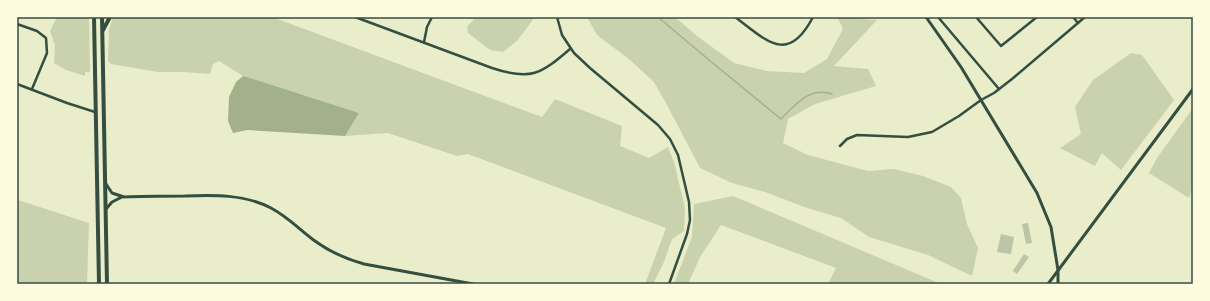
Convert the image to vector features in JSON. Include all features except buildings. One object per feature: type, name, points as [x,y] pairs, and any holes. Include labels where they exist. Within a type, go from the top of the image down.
[{"type":"highway","points":[[94,17],[99,284]]},
{"type":"highway","points":[[102,17],[107,284]]},
{"type":"highway","points":[[102,31],[110,17]]},
{"type":"street","points":[[355,17],[503,72],[531,74],[540,71],[552,64],[570,48]]},
{"type":"street","points":[[424,42],[427,27],[432,17]]},
{"type":"street","points":[[557,17],[562,35],[570,48],[590,68],[658,125],[670,139],[678,155],[689,202],[690,220],[687,234],[669,284]]},
{"type":"street","points":[[735,17],[763,38],[776,45],[790,43],[799,38],[813,17]]},
{"type":"street","points":[[926,17],[956,59],[1040,199],[1051,227],[1058,270],[1058,284]]},
{"type":"street","points":[[938,17],[999,89]]},
{"type":"street","points":[[976,17],[1002,46],[1038,17]]},
{"type":"street","points":[[1073,17],[1078,23]]},
{"type":"street","points":[[840,146],[847,139],[856,136],[908,137],[928,134],[959,116],[999,89],[1085,17]]},
{"type":"street","points":[[17,24],[37,31],[46,38],[47,53],[32,89]]},
{"type":"street","points":[[17,84],[96,112]]},
{"type":"street","points":[[1048,284],[1193,89]]},
{"type":"street","points":[[105,183],[112,193],[124,197],[217,195],[244,198],[270,207],[316,242],[330,251],[348,259],[364,264],[473,284]]},
{"type":"street","points":[[106,210],[112,202],[124,197]]},
{"type":"shaded area","points":[[57,17],[89,17],[90,72],[85,72],[85,76],[66,70],[54,63],[55,45],[50,31]]},
{"type":"shaded area","points":[[113,17],[272,17],[542,117],[555,99],[622,126],[620,146],[649,158],[668,147],[674,162],[685,208],[684,231],[672,239],[654,284],[645,284],[666,228],[468,154],[457,156],[388,133],[345,136],[359,113],[243,76],[219,61],[213,64],[210,74],[158,72],[111,64],[108,61],[109,29]]},
{"type":"shaded area","points":[[476,17],[535,17],[517,41],[503,52],[490,50],[468,33],[467,27]]},
{"type":"shaded area","points":[[587,17],[675,17],[697,36],[734,63],[767,71],[804,73],[827,59],[843,29],[837,17],[877,20],[834,66],[868,69],[876,86],[815,104],[788,119],[783,143],[808,155],[868,171],[894,169],[923,176],[951,187],[961,198],[967,224],[978,248],[972,276],[928,255],[869,237],[841,218],[807,208],[765,192],[732,183],[700,168],[654,82],[629,59],[597,35]]},
{"type":"shaded area","points":[[1131,53],[1142,55],[1174,100],[1121,170],[1102,153],[1095,166],[1060,148],[1081,134],[1075,107],[1093,80]]},
{"type":"shaded area","points":[[243,76],[359,113],[345,136],[247,130],[233,133],[228,121],[229,97],[236,82]]},
{"type":"shaded area","points":[[1193,108],[1193,185],[1189,198],[1149,173],[1157,158]]},
{"type":"shaded area","points":[[733,196],[941,284],[828,284],[836,268],[721,225],[700,257],[688,284],[674,284],[692,237],[694,204]]},
{"type":"shaded area","points":[[18,200],[89,223],[87,284],[17,284]]},
{"type":"waterway","points":[[658,17],[781,119],[797,103],[810,95],[824,92],[832,94]]}]
